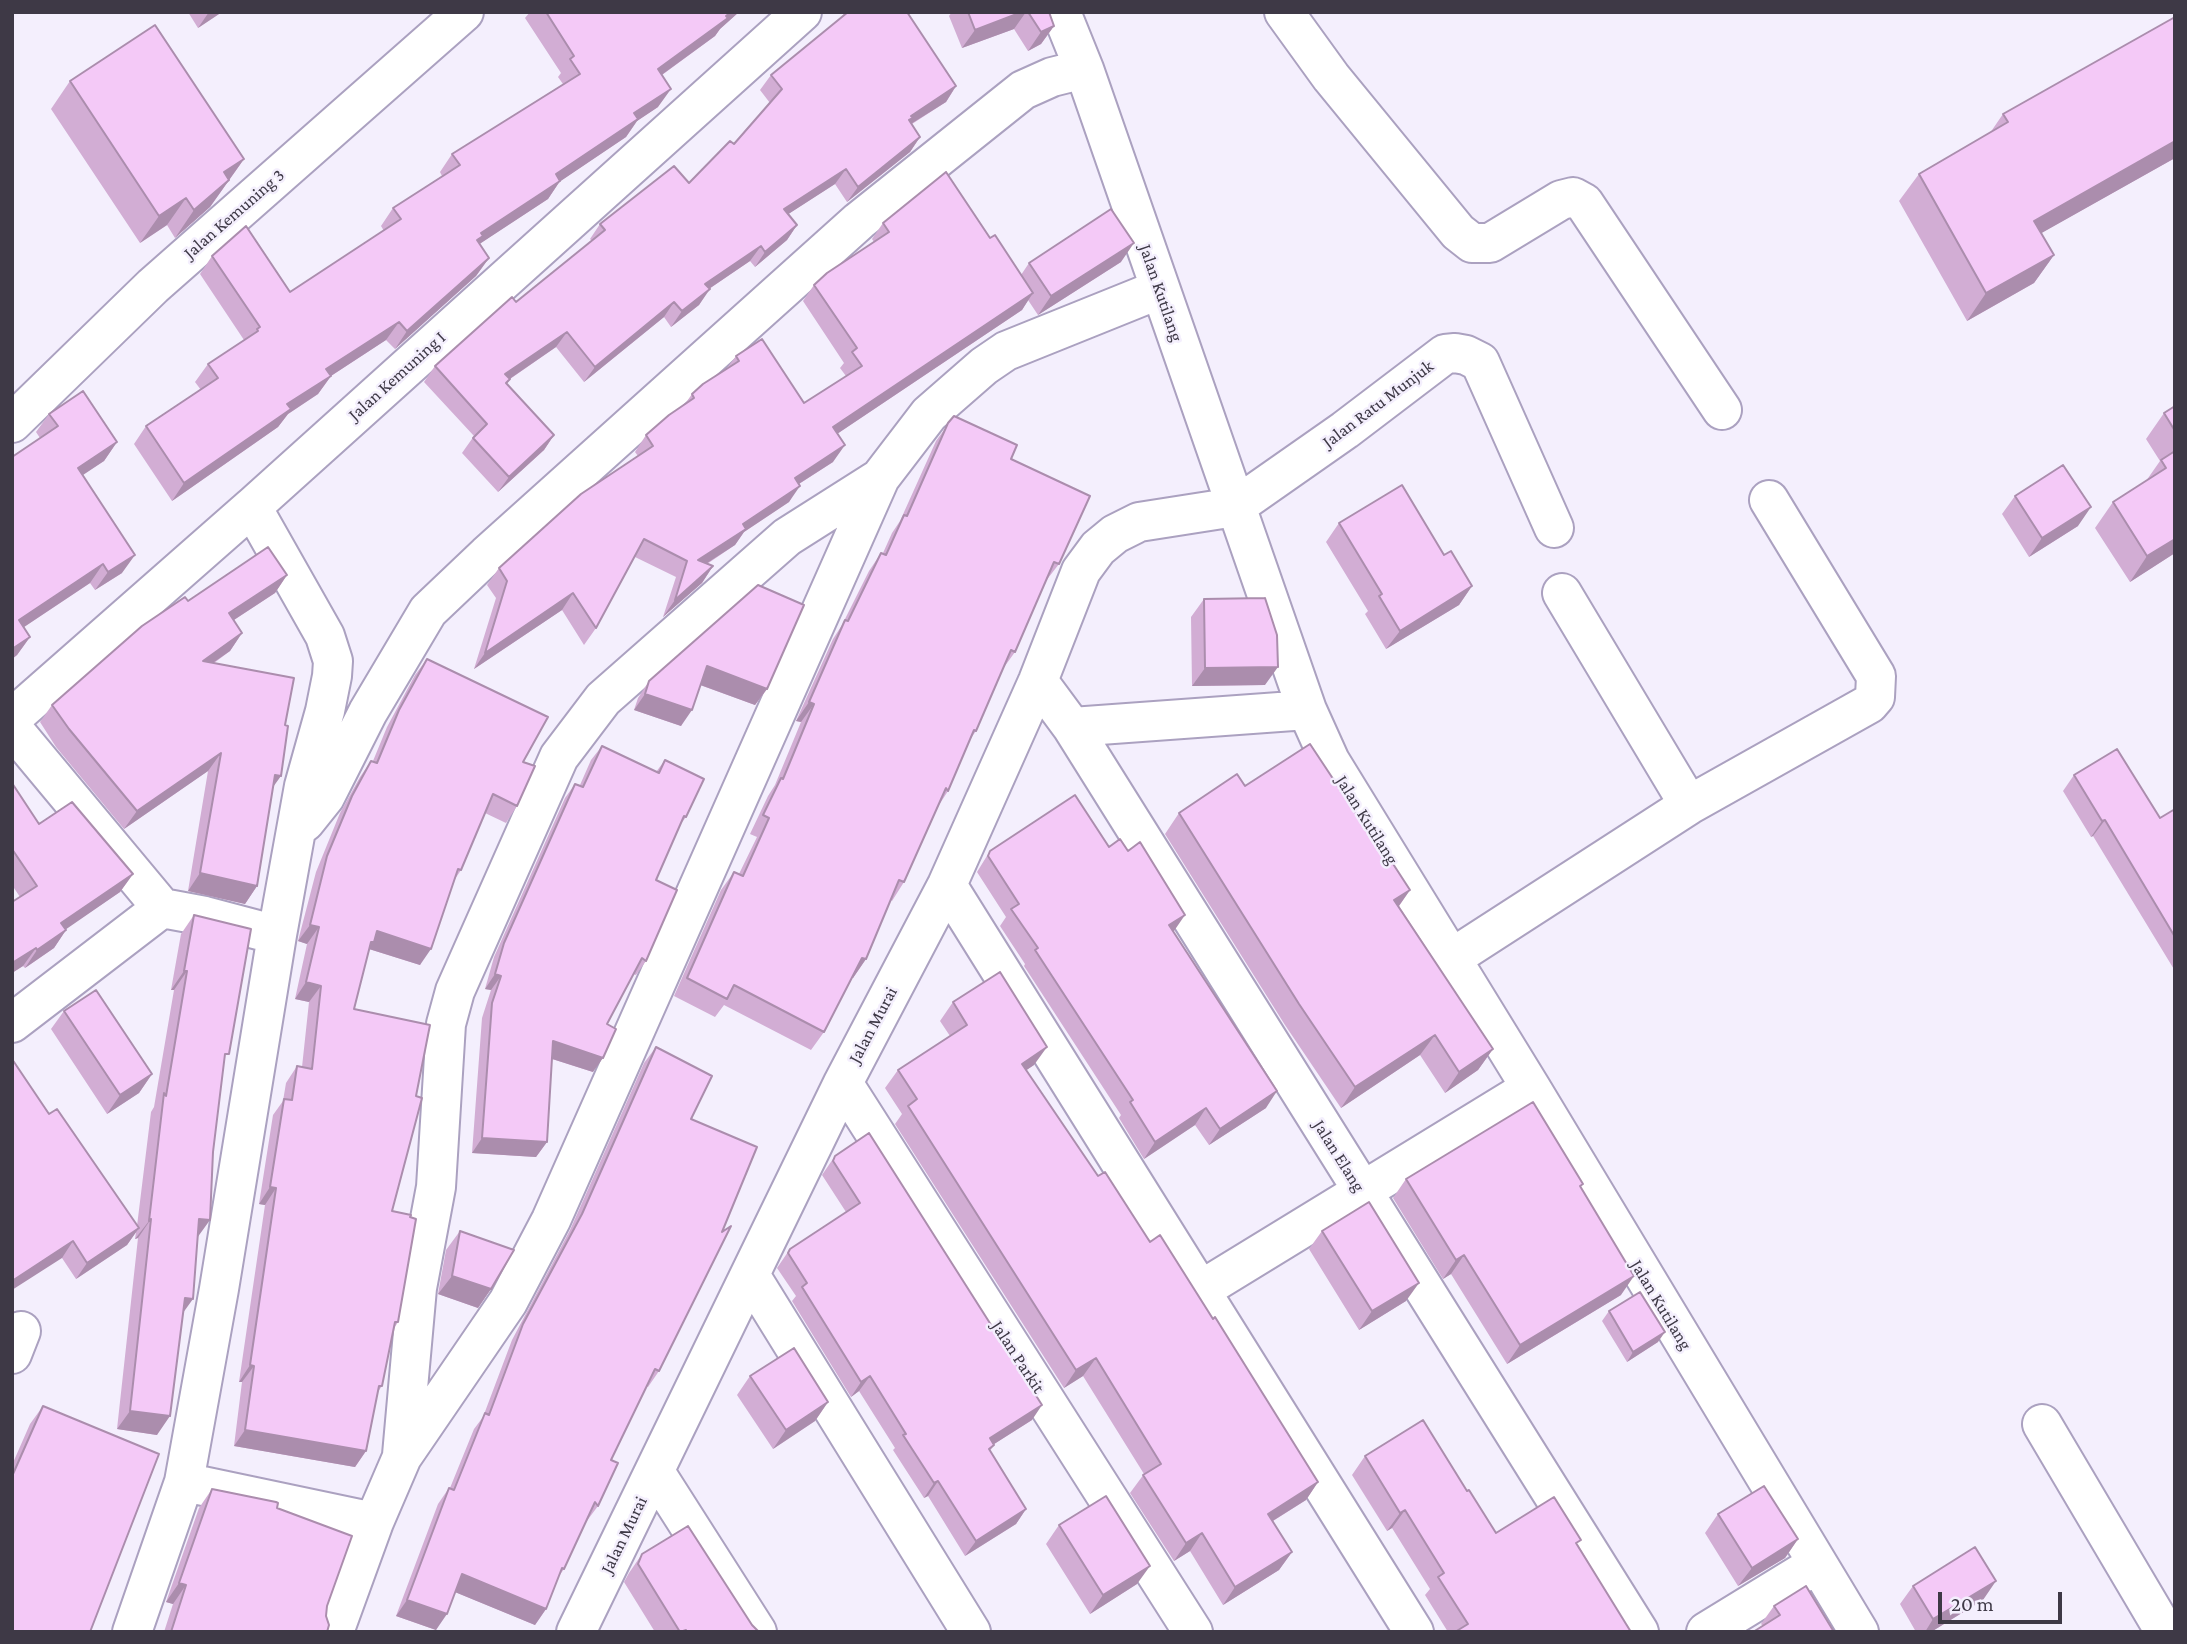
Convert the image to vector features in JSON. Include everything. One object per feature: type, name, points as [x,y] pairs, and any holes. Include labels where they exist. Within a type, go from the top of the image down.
[{"type":"street","name":"Jalan Kemuning 3","points":[[12,423],[153,286],[464,12]]},
{"type":"street","name":"Jalan Kemuning I","points":[[12,718],[252,507],[802,12]]},
{"type":"street","name":"Jalan Kutilang","points":[[1061,12],[1084,69],[1307,710],[1330,761],[1859,1632]]},
{"type":"street","points":[[1283,12],[1458,232],[1472,243],[1490,243],[1561,200],[1573,197],[1584,203],[1722,410]]},
{"type":"street","points":[[297,832],[325,797],[368,712],[428,611],[869,213],[1023,90],[1052,77],[1084,69]]},
{"type":"street","points":[[334,1632],[374,1522],[402,1457],[509,1302],[551,1220],[880,478],[929,414],[984,366],[1006,351],[1160,289]]},
{"type":"street","name":"Jalan Ratu Munjuk","points":[[1235,507],[1345,430],[1445,354],[1455,353],[1480,362],[1555,528]]},
{"type":"street","points":[[402,1457],[417,1288],[436,1187],[446,1024],[455,991],[559,757],[603,699],[787,537],[880,478]]},
{"type":"street","points":[[1452,958],[1689,805],[1869,704],[1875,697],[1876,676],[1769,500]]},
{"type":"street","points":[[132,1632],[184,1482],[304,786],[325,711],[333,661],[325,636],[252,507]]},
{"type":"street","name":"Jalan Murai","points":[[576,1632],[843,1083],[947,885],[1038,681],[1081,571],[1098,548],[1115,534],[1139,522],[1235,507]]},
{"type":"street","points":[[787,537],[841,565]]},
{"type":"street","points":[[1562,593],[1689,805]]},
{"type":"street","name":"Jalan Elang","points":[[1038,681],[1072,727],[1639,1632]]},
{"type":"street","points":[[1072,727],[1307,710]]},
{"type":"street","points":[[12,728],[162,908],[277,935]]},
{"type":"street","points":[[947,885],[1415,1632]]},
{"type":"street","points":[[12,1023],[162,908]]},
{"type":"street","name":"Jalan Parkit","points":[[843,1083],[1194,1632]]},
{"type":"street","points":[[1200,1290],[1531,1088]]},
{"type":"street","points":[[750,1275],[971,1632]]},
{"type":"street","points":[[2042,1424],[2165,1632]]},
{"type":"street","points":[[655,1472],[757,1632]]},
{"type":"street","points":[[184,1482],[374,1522]]},
{"type":"street","points":[[1706,1632],[1817,1564]]},
{"type":"building","points":[[546,12],[731,12],[726,16],[728,18],[658,69],[671,89],[634,113],[638,119],[556,174],[560,181],[481,233],[483,236],[477,240],[489,258],[407,331],[399,322],[326,369],[331,376],[287,404],[291,409],[184,483],[146,426],[218,378],[208,364],[260,327],[212,256],[246,226],[290,292],[401,219],[393,208],[460,165],[452,154],[580,74],[570,59],[574,56]]},
{"type":"building","points":[[848,12],[907,12],[956,86],[911,116],[913,118],[909,120],[920,137],[858,187],[846,169],[784,209],[797,225],[765,252],[761,246],[705,284],[710,289],[682,311],[674,302],[595,367],[567,332],[505,374],[510,379],[506,383],[554,435],[509,477],[473,438],[487,424],[435,366],[512,297],[516,302],[605,230],[600,224],[674,166],[689,183],[730,141],[734,144],[782,89],[771,75]]},
{"type":"building","points":[[968,12],[1022,12],[975,30]]},
{"type":"building","points":[[1028,12],[1049,12],[1054,26],[1041,32]]},
{"type":"building","points":[[2175,17],[2175,141],[2034,221],[2054,255],[1986,293],[1919,174],[2008,122],[2003,114]]},
{"type":"building","points":[[155,25],[244,159],[224,172],[229,180],[194,210],[186,198],[159,216],[70,81]]},
{"type":"building","points":[[946,172],[990,238],[995,235],[1033,293],[833,427],[845,445],[795,478],[800,486],[743,524],[746,529],[698,560],[713,566],[675,600],[687,561],[644,539],[596,628],[573,593],[485,653],[507,581],[499,568],[581,494],[653,446],[646,435],[694,398],[692,394],[703,384],[739,361],[736,356],[762,339],[804,403],[862,366],[852,352],[857,348],[814,285],[827,273],[889,232],[883,223]]},
{"type":"building","points":[[1111,209],[1134,243],[1051,296],[1029,263]]},
{"type":"building","points":[[83,391],[117,442],[78,468],[135,555],[108,572],[103,564],[19,620],[30,637],[12,649],[12,457],[58,426],[49,414]]},
{"type":"building","points":[[2175,406],[2175,431],[2164,413]]},
{"type":"building","points":[[954,416],[1017,445],[1011,459],[1090,496],[1059,564],[1054,562],[1015,652],[1011,650],[976,731],[974,730],[948,791],[946,788],[904,882],[899,880],[866,959],[862,958],[824,1032],[734,985],[727,999],[687,978],[734,872],[743,876],[769,818],[763,815],[781,778],[783,779],[814,704],[809,702],[845,620],[848,621],[881,553],[886,555],[904,515],[907,516],[948,423]]},
{"type":"building","points":[[2175,451],[2175,539],[2147,556],[2113,502],[2166,468],[2161,460]]},
{"type":"building","points":[[2063,465],[2091,507],[2042,538],[2015,496]]},
{"type":"building","points":[[1402,485],[1444,555],[1451,551],[1472,586],[1400,631],[1379,596],[1382,594],[1339,523]]},
{"type":"building","points":[[268,547],[287,575],[229,613],[242,633],[203,661],[294,678],[285,725],[288,726],[281,776],[275,775],[257,886],[200,873],[221,753],[137,811],[52,705],[142,626],[185,597],[188,601]]},
{"type":"building","points":[[758,585],[804,605],[767,689],[707,666],[692,710],[645,694],[649,681]]},
{"type":"building","points":[[1265,598],[1277,635],[1278,667],[1205,668],[1204,599]]},
{"type":"building","points":[[427,659],[548,717],[523,762],[535,766],[517,806],[493,794],[461,870],[458,869],[431,949],[377,931],[374,942],[371,942],[354,1009],[430,1025],[416,1096],[422,1098],[392,1211],[411,1215],[410,1217],[416,1219],[398,1322],[395,1322],[382,1386],[379,1386],[366,1451],[245,1430],[254,1366],[250,1365],[276,1188],[270,1187],[284,1099],[292,1100],[297,1066],[312,1069],[321,986],[306,982],[319,927],[310,925],[327,856],[352,796],[371,761],[377,763],[399,710]]},
{"type":"building","points":[[1310,744],[1357,815],[1360,813],[1410,890],[1394,900],[1493,1049],[1459,1072],[1435,1035],[1355,1087],[1299,1004],[1179,813],[1237,774],[1245,786]]},
{"type":"building","points":[[602,746],[659,773],[665,760],[704,779],[686,817],[684,816],[656,880],[677,890],[646,961],[642,958],[607,1024],[616,1029],[603,1058],[553,1041],[547,1142],[482,1138],[492,1003],[501,976],[495,974],[504,943],[575,784],[583,787]]},
{"type":"building","points":[[2117,749],[2160,818],[2175,809],[2175,937],[2105,820],[2102,821],[2074,775]]},
{"type":"building","points":[[12,783],[39,824],[72,802],[133,874],[61,923],[66,930],[12,963],[12,902],[37,886],[12,849]]},
{"type":"building","points":[[1075,795],[1109,847],[1120,839],[1128,851],[1140,842],[1185,915],[1169,925],[1277,1091],[1220,1129],[1206,1108],[1155,1142],[1130,1102],[1133,1100],[1011,909],[1019,904],[988,856],[990,851]]},
{"type":"building","points":[[194,915],[251,929],[229,1054],[225,1054],[213,1152],[210,1220],[199,1219],[193,1299],[185,1298],[170,1416],[130,1411],[164,1093],[166,1096]]},
{"type":"building","points":[[1000,972],[1047,1047],[1022,1064],[1098,1176],[1105,1172],[1150,1242],[1160,1235],[1213,1319],[1215,1317],[1318,1482],[1268,1514],[1292,1552],[1235,1587],[1202,1533],[1186,1543],[1143,1475],[1161,1464],[1096,1358],[1076,1370],[908,1106],[917,1099],[898,1070],[967,1025],[953,1002]]},
{"type":"building","points":[[96,990],[152,1074],[120,1095],[64,1011]]},
{"type":"building","points":[[656,1047],[712,1076],[691,1119],[757,1147],[722,1232],[731,1226],[659,1371],[655,1369],[611,1460],[618,1463],[598,1506],[595,1502],[564,1569],[562,1568],[546,1609],[462,1574],[447,1614],[407,1600],[449,1488],[454,1490],[485,1413],[489,1415],[523,1324],[582,1214]]},
{"type":"building","points":[[12,1059],[49,1114],[57,1109],[139,1228],[87,1263],[73,1241],[12,1281]]},
{"type":"building","points":[[1533,1102],[1634,1276],[1520,1345],[1464,1255],[1456,1260],[1406,1179]]},
{"type":"building","points":[[869,1133],[1042,1405],[990,1438],[994,1445],[989,1449],[1026,1509],[976,1541],[938,1481],[934,1483],[903,1435],[906,1434],[870,1376],[861,1382],[802,1287],[807,1283],[788,1253],[790,1249],[860,1203],[833,1161],[835,1156]]},
{"type":"building","points":[[1369,1202],[1419,1283],[1372,1311],[1322,1231]]},
{"type":"building","points":[[460,1231],[514,1250],[491,1289],[452,1276]]},
{"type":"building","points":[[1640,1292],[1665,1332],[1633,1352],[1609,1311]]},
{"type":"building","points":[[794,1348],[828,1402],[786,1430],[750,1376]]},
{"type":"building","points":[[43,1406],[159,1454],[90,1632],[12,1632],[12,1474]]},
{"type":"building","points":[[1423,1420],[1496,1533],[1554,1497],[1581,1540],[1576,1543],[1631,1632],[1455,1632],[1468,1624],[1438,1577],[1444,1573],[1405,1510],[1400,1513],[1365,1456]]},
{"type":"building","points":[[1764,1486],[1798,1539],[1752,1568],[1718,1514]]},
{"type":"building","points":[[212,1489],[276,1502],[277,1508],[352,1536],[327,1606],[327,1632],[171,1632],[186,1585],[179,1583]]},
{"type":"building","points":[[1106,1496],[1150,1566],[1103,1595],[1059,1525]]},
{"type":"building","points":[[688,1526],[759,1632],[680,1632],[638,1564],[642,1554]]},
{"type":"building","points":[[1975,1547],[1996,1581],[1933,1619],[1913,1586]]},
{"type":"building","points":[[1806,1586],[1834,1632],[1753,1632],[1780,1615],[1774,1606]]}]
